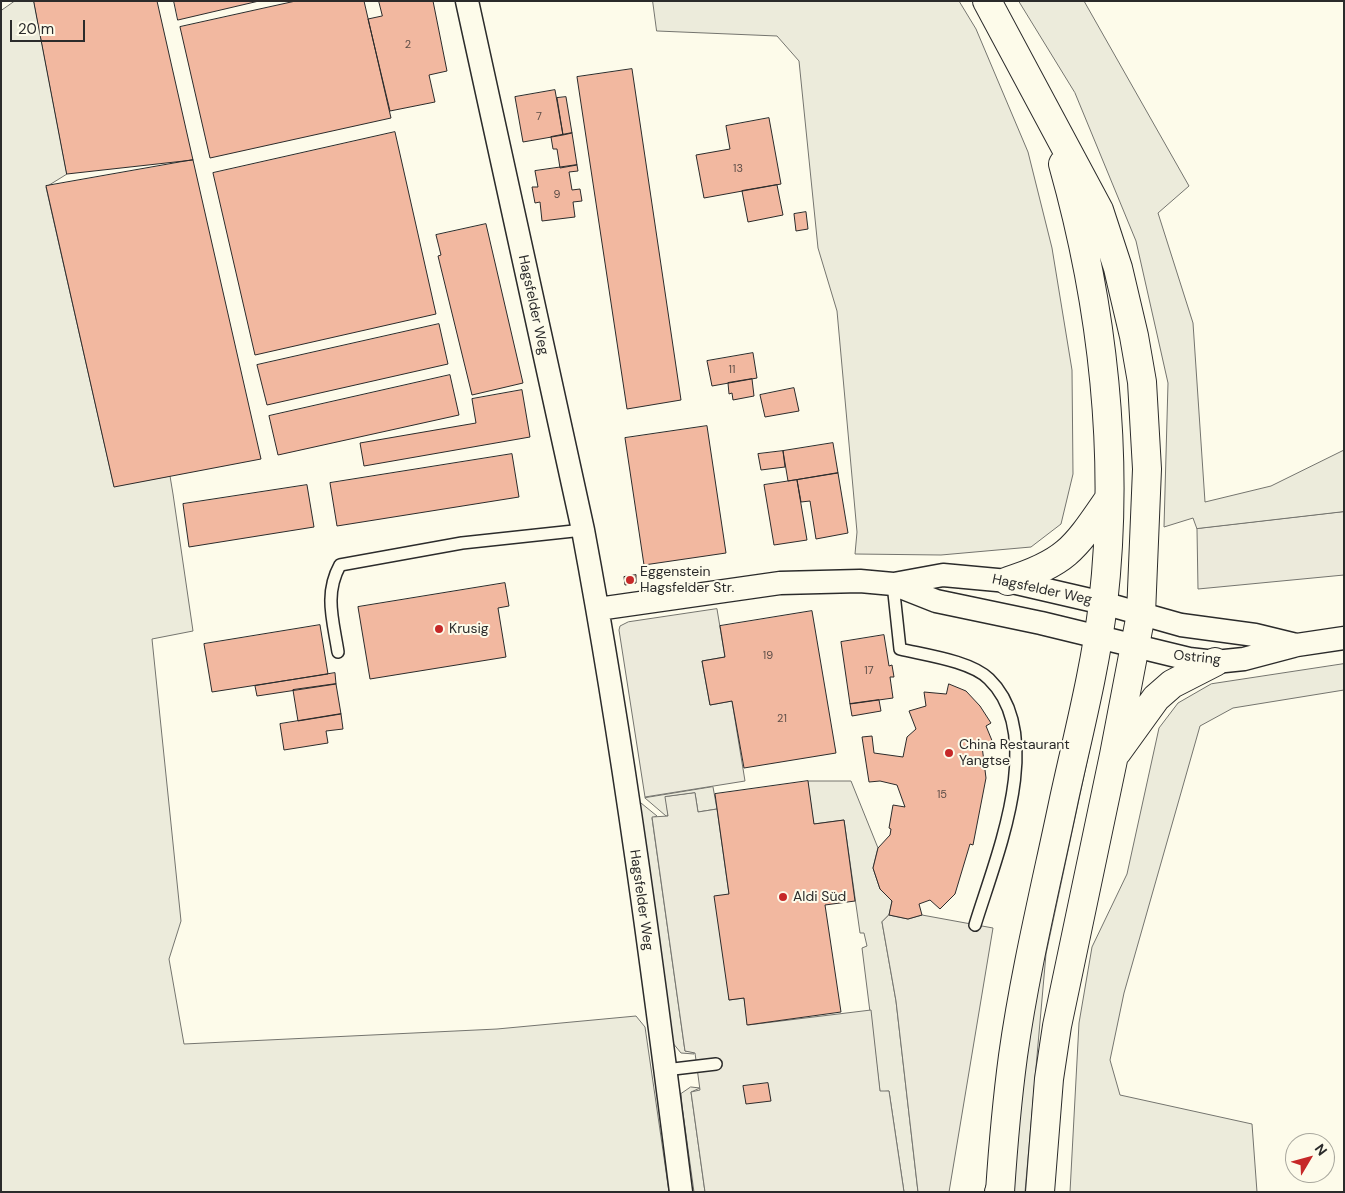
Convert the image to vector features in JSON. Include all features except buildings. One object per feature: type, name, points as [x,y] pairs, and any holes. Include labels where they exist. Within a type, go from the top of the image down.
[{"type":"street","name":"Hagsfelder Weg","points":[[467,1],[583,530],[598,609],[666,1070],[681,1192]]},
{"type":"street","points":[[987,1],[1007,35],[1052,124],[1099,210],[1118,268],[1134,336],[1142,382],[1147,469],[1141,614],[1114,755],[1057,1026],[1049,1079],[1040,1192]]},
{"type":"street","points":[[1000,1191],[1013,1058],[1025,980],[1098,638],[1103,603],[1108,500],[1108,422],[1101,350],[1083,243],[1052,124]]},
{"type":"street","points":[[1008,581],[1037,571],[1068,553],[1108,500]]},
{"type":"street","name":"Hagsfelder Weg","points":[[598,609],[780,582],[826,580],[892,584],[943,575],[1008,581],[1103,603]]},
{"type":"street","name":"Hagsfelder Weg","points":[[892,584],[936,601],[1041,623],[1098,638]]},
{"type":"street","name":"Ostring","points":[[1103,603],[1181,625],[1255,635],[1297,645]]},
{"type":"street","name":"Ostring","points":[[1098,638],[1135,645],[1162,654],[1215,662],[1244,659],[1297,645],[1344,638]]},
{"type":"street","points":[[1114,755],[1161,693],[1192,672],[1215,662]]},
{"type":"lane","points":[[338,652],[330,598],[332,580],[340,565],[454,545],[583,530]]},
{"type":"lane","points":[[892,584],[900,649],[964,665],[989,678],[1003,697],[1013,722],[1017,740],[1013,794],[976,925]]},
{"type":"lane","points":[[666,1070],[716,1064]]},
{"type":"shaded area","points":[[15,1],[34,1],[67,174],[46,187],[114,486],[170,476],[173,494],[193,631],[152,639],[181,921],[169,959],[184,1044],[497,1029],[636,1016],[645,1027],[669,1192],[1,1192],[1,11]]},
{"type":"shaded area","points":[[653,1],[959,1],[976,29],[1028,152],[1052,248],[1072,370],[1073,474],[1061,524],[1031,547],[941,555],[855,554],[857,532],[837,311],[818,248],[799,61],[777,36],[657,31]]},
{"type":"shaded area","points":[[1019,1],[1084,1],[1189,186],[1158,213],[1193,323],[1205,502],[1271,486],[1344,450],[1344,512],[1197,529],[1193,518],[1164,527],[1168,383],[1136,241],[1075,93]]},
{"type":"shaded area","points":[[1344,512],[1344,575],[1198,589],[1197,529]]},
{"type":"shaded area","points":[[717,609],[725,657],[702,661],[710,705],[732,701],[745,781],[645,797],[619,630],[620,626],[628,622]]},
{"type":"shaded area","points":[[1106,662],[1107,668],[1046,954],[1025,1192],[1008,1192],[1024,1035]]},
{"type":"shaded area","points":[[1344,664],[1344,690],[1233,708],[1200,726],[1124,993],[1110,1060],[1120,1095],[1252,1124],[1257,1192],[1070,1192],[1079,1023],[1092,947],[1127,874],[1159,728],[1178,703],[1211,684]]},
{"type":"shaded area","points":[[808,781],[851,781],[878,848],[873,868],[880,889],[892,901],[889,915],[882,922],[896,1001],[918,1192],[904,1192],[889,1091],[880,1092],[862,948],[867,946],[864,933],[860,933],[844,820],[814,824]]},
{"type":"shaded area","points":[[713,787],[717,809],[698,812],[695,793],[666,797],[668,816],[666,816],[645,798]]},
{"type":"shaded area","points":[[695,793],[698,812],[717,809],[729,894],[729,1000],[744,998],[748,1025],[871,1010],[880,1091],[889,1091],[904,1192],[705,1192],[691,1092],[700,1090],[695,1053],[685,1051],[652,817],[668,816],[665,797]]},
{"type":"shaded area","points":[[638,803],[641,803],[657,816],[652,818],[685,1051],[694,1052],[694,1054],[681,1053],[672,1042]]},
{"type":"shaded area","points":[[889,915],[908,919],[922,915],[993,928],[949,1192],[918,1192],[896,1001],[882,922]]},
{"type":"shaded area","points":[[691,1087],[700,1088],[691,1092],[705,1192],[694,1192],[682,1106],[681,1094]]},
{"type":"place","name":"Eggenstein Hagsfelder Str.","points":[[630,580]]},
{"type":"place","name":"Krusig","points":[[439,629]]},
{"type":"place","name":"China Restaurant Yangtse","points":[[949,753]]},
{"type":"place","name":"Aldi Süd","points":[[783,897]]}]
